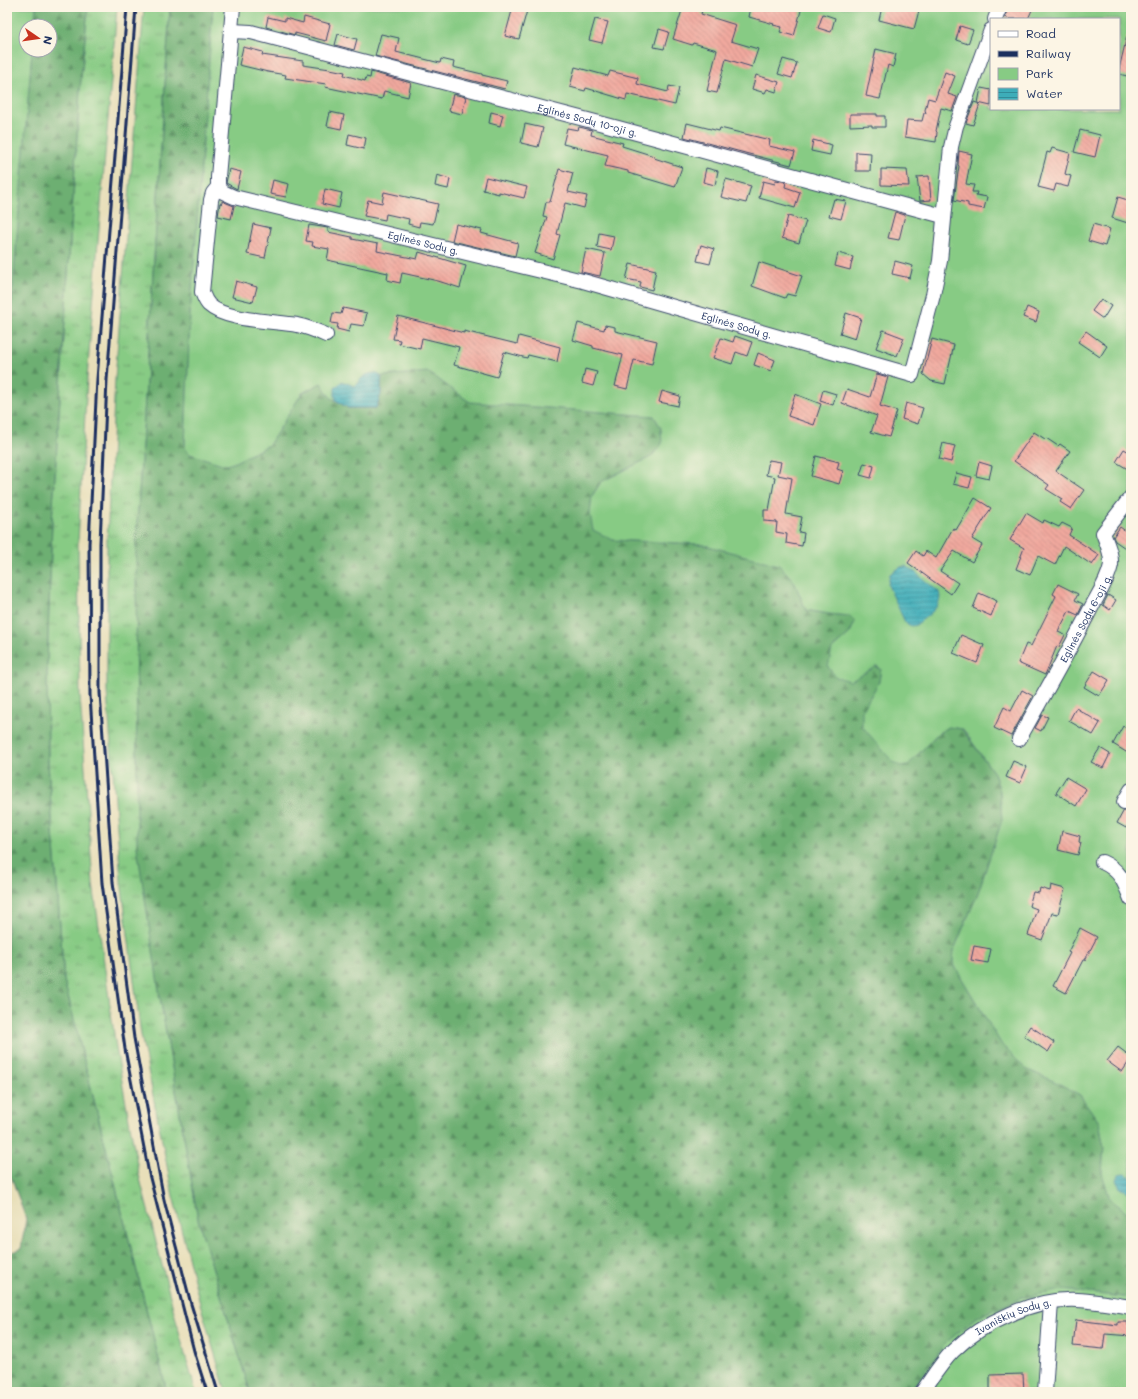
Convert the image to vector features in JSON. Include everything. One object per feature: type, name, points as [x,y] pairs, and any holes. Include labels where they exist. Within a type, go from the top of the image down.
[{"type":"street","points":[[233,7],[218,187],[213,193],[211,200],[202,292],[205,300],[216,310],[233,316],[297,325],[311,328],[326,335]]},
{"type":"street","points":[[995,18],[1000,7]]},
{"type":"street","name":"Eglinės Sodų 10-oji g.","points":[[232,31],[251,32],[290,42],[615,127],[943,216]]},
{"type":"street","name":"Eglinės Sodų g.","points":[[218,187],[223,192],[234,197],[582,281],[912,375],[933,295],[940,261],[943,216],[951,147],[956,126],[990,33]]},
{"type":"street","name":"Eglinės Sodų 6-oji g.","points":[[1019,739],[1107,578],[1111,559],[1103,533],[1131,497]]},
{"type":"street","points":[[1124,802],[1131,790]]},
{"type":"street","points":[[1102,862],[1119,873],[1131,899]]},
{"type":"street","name":"Ivaniškių Sodų g.","points":[[922,1392],[952,1352],[968,1338],[992,1323],[1029,1306],[1076,1300],[1131,1307]]},
{"type":"street","points":[[1046,1392],[1051,1302]]},
{"type":"green space","points":[[7,7],[36,7],[35,18],[18,18],[18,58],[31,58],[7,359]]},
{"type":"green space","points":[[36,7],[88,7],[80,89],[52,521],[47,663],[48,764],[64,980],[167,1392],[7,1392],[7,1254],[21,1249],[26,1219],[12,1179],[7,1172],[7,359],[31,58],[58,58],[58,18],[35,18]]},
{"type":"green space","points":[[88,7],[117,7],[87,378],[78,542],[80,696],[93,884],[116,1048],[139,1175],[196,1392],[167,1392],[64,980],[48,764],[47,663],[52,521],[80,89]]},
{"type":"green space","points":[[144,7],[170,7],[136,541],[160,997],[198,1219],[250,1392],[226,1392],[199,1300],[173,1196],[141,1035],[121,881],[107,692],[107,541],[115,379]]},
{"type":"green space","points":[[170,7],[213,7],[190,316],[185,447],[190,454],[233,463],[269,445],[302,393],[321,383],[330,397],[348,408],[376,408],[381,394],[381,376],[428,372],[470,402],[654,416],[661,428],[662,444],[651,457],[601,482],[592,496],[590,514],[613,540],[701,544],[780,565],[794,581],[806,610],[850,616],[855,622],[850,633],[832,649],[881,669],[879,682],[862,711],[908,765],[938,733],[949,727],[962,729],[994,773],[1000,791],[1002,820],[978,893],[954,950],[953,962],[1002,1045],[1026,1069],[1058,1083],[1080,1095],[1099,1122],[1104,1147],[1102,1173],[1110,1199],[1131,1215],[1131,1298],[1062,1290],[1022,1298],[975,1318],[947,1342],[909,1392],[250,1392],[198,1219],[160,997],[137,847],[136,541]]},
{"type":"green space","points":[[213,7],[1131,7],[1131,1215],[1110,1199],[1102,1173],[1104,1147],[1099,1122],[1080,1095],[1058,1083],[1026,1069],[1002,1045],[953,962],[954,950],[978,893],[1002,820],[1000,791],[994,773],[963,729],[949,727],[938,733],[908,765],[900,766],[892,761],[862,726],[862,711],[879,682],[881,669],[877,666],[851,681],[836,677],[828,667],[832,649],[850,633],[855,622],[850,616],[806,610],[794,581],[779,565],[701,544],[613,540],[593,530],[590,514],[592,496],[601,482],[651,457],[662,444],[661,428],[654,416],[470,402],[428,372],[382,376],[381,394],[376,408],[348,408],[330,397],[321,383],[302,393],[269,445],[233,463],[226,465],[190,454],[185,448],[190,316]]},
{"type":"green space","points":[[1062,1290],[1131,1298],[1131,1392],[909,1392],[947,1342],[975,1318],[1022,1298]]},
{"type":"water","points":[[375,373],[381,376],[381,394],[376,408],[348,408],[336,400],[335,388],[342,381],[354,386],[358,384],[365,376]]},
{"type":"water","points":[[905,566],[911,569],[939,592],[940,597],[937,607],[913,626],[905,622],[888,585],[890,574]]},
{"type":"water","points":[[1125,1173],[1131,1178],[1131,1193],[1120,1188],[1117,1179],[1119,1174]]},
{"type":"building","points":[[513,7],[528,7],[519,39],[505,36]]},
{"type":"building","points":[[683,7],[703,7],[701,14],[736,25],[731,41],[758,49],[752,67],[726,59],[717,93],[707,91],[717,50],[693,43],[692,45],[673,39]]},
{"type":"building","points":[[751,7],[802,7],[794,36],[780,32],[782,27],[749,17]]},
{"type":"building","points":[[882,7],[920,7],[914,29],[879,20]]},
{"type":"building","points":[[1008,7],[1027,7],[1032,10],[1028,18],[1005,17]]},
{"type":"building","points":[[823,14],[835,18],[831,32],[818,28]]},
{"type":"building","points":[[268,17],[285,21],[285,18],[303,23],[304,17],[330,24],[326,41],[295,33],[295,35],[266,27]]},
{"type":"building","points":[[595,19],[608,22],[602,43],[589,40]]},
{"type":"building","points":[[960,26],[973,30],[968,44],[956,40]]},
{"type":"building","points":[[659,29],[669,32],[664,49],[654,47]]},
{"type":"building","points":[[338,34],[357,39],[354,50],[335,45]]},
{"type":"building","points":[[381,34],[399,38],[396,52],[440,63],[441,59],[454,62],[453,67],[507,81],[505,89],[375,56]]},
{"type":"building","points":[[1127,36],[1131,37],[1131,77],[1120,74],[1120,65]]},
{"type":"building","points":[[243,47],[263,52],[262,55],[303,61],[303,65],[345,72],[344,75],[365,81],[366,77],[370,78],[371,72],[411,83],[408,97],[384,91],[382,99],[325,87],[326,84],[285,78],[286,75],[239,65]]},
{"type":"building","points":[[876,49],[896,54],[893,67],[888,65],[880,99],[866,96]]},
{"type":"building","points":[[783,59],[797,63],[792,78],[778,74]]},
{"type":"building","points":[[575,67],[608,76],[610,71],[638,78],[637,84],[668,92],[669,86],[679,88],[675,105],[627,94],[626,100],[586,88],[585,91],[570,87]]},
{"type":"building","points":[[945,72],[955,76],[948,94],[957,97],[952,111],[941,108],[936,131],[936,142],[905,137],[907,120],[922,121],[924,113],[926,113],[925,110],[928,98],[935,100]]},
{"type":"building","points":[[756,75],[779,82],[776,92],[767,89],[765,93],[752,89]]},
{"type":"building","points":[[981,88],[990,90],[990,106],[978,103]]},
{"type":"building","points":[[453,94],[466,97],[462,114],[449,111]]},
{"type":"building","points":[[974,102],[980,104],[973,125],[966,123]]},
{"type":"building","points":[[330,112],[344,115],[341,129],[327,126]]},
{"type":"building","points":[[491,112],[503,115],[500,126],[489,123]]},
{"type":"building","points":[[850,114],[877,114],[877,116],[885,116],[885,127],[872,127],[872,125],[850,126]]},
{"type":"building","points":[[687,123],[719,131],[720,128],[770,140],[769,146],[795,152],[791,165],[684,137]]},
{"type":"building","points":[[525,124],[543,128],[538,147],[521,143]]},
{"type":"building","points":[[579,127],[592,130],[591,135],[623,143],[622,146],[682,167],[675,187],[628,173],[628,171],[605,166],[608,155],[563,144],[567,128],[578,130]]},
{"type":"building","points":[[1080,130],[1100,135],[1095,157],[1074,152]]},
{"type":"building","points":[[349,134],[366,138],[364,149],[347,145]]},
{"type":"building","points":[[813,140],[832,145],[830,155],[811,151]]},
{"type":"building","points":[[1052,148],[1070,153],[1065,174],[1071,176],[1068,187],[1056,184],[1054,191],[1038,187],[1047,152],[1050,153]]},
{"type":"building","points":[[959,151],[972,154],[966,184],[974,185],[972,192],[977,192],[976,195],[987,197],[984,209],[968,206],[968,203],[954,200],[959,166]]},
{"type":"building","points":[[856,152],[871,153],[870,171],[856,171]]},
{"type":"building","points":[[706,168],[718,171],[715,185],[703,182]]},
{"type":"building","points":[[229,169],[241,172],[237,189],[226,183]]},
{"type":"building","points":[[559,169],[573,173],[568,192],[587,196],[584,208],[565,203],[557,234],[560,235],[553,259],[535,253],[547,217],[543,216],[546,202],[550,202]]},
{"type":"building","points":[[881,169],[907,170],[909,186],[881,185]]},
{"type":"building","points":[[437,175],[450,179],[448,189],[435,186]]},
{"type":"building","points":[[929,176],[931,200],[920,201],[917,177]]},
{"type":"building","points":[[486,177],[527,187],[524,198],[483,190]]},
{"type":"building","points":[[726,179],[751,186],[746,203],[721,197]]},
{"type":"building","points":[[273,180],[289,184],[286,197],[270,194]]},
{"type":"building","points":[[776,180],[786,182],[785,187],[800,192],[795,208],[759,198],[763,181],[775,184]]},
{"type":"building","points":[[325,189],[342,193],[339,208],[322,204]]},
{"type":"building","points":[[384,192],[438,204],[433,224],[420,222],[419,227],[408,224],[409,219],[386,214],[385,220],[364,216],[368,200],[382,203]]},
{"type":"building","points":[[1118,197],[1131,201],[1131,224],[1112,218]]},
{"type":"building","points":[[834,199],[846,201],[841,219],[829,216]]},
{"type":"building","points":[[222,201],[234,206],[231,219],[218,216],[220,203],[222,204]]},
{"type":"building","points":[[895,212],[905,215],[899,240],[888,238]]},
{"type":"building","points":[[788,216],[806,221],[799,243],[782,238]]},
{"type":"building","points":[[253,224],[271,228],[265,258],[247,254]]},
{"type":"building","points":[[456,224],[482,230],[481,233],[518,243],[515,256],[452,241]]},
{"type":"building","points":[[1093,224],[1110,229],[1105,246],[1088,241]]},
{"type":"building","points":[[309,225],[328,228],[328,232],[352,237],[352,239],[378,244],[377,251],[417,259],[419,252],[466,266],[460,288],[438,281],[402,273],[400,283],[387,280],[388,273],[327,260],[329,249],[312,246],[313,242],[306,241]]},
{"type":"building","points":[[599,233],[614,236],[611,250],[597,247]]},
{"type":"building","points":[[701,245],[714,249],[710,264],[697,261]]},
{"type":"building","points":[[586,249],[605,253],[600,276],[581,272]]},
{"type":"building","points":[[838,253],[853,257],[850,270],[835,266]]},
{"type":"building","points":[[895,261],[913,266],[910,278],[892,274]]},
{"type":"building","points":[[759,262],[802,276],[795,296],[787,294],[785,298],[752,286]]},
{"type":"building","points":[[630,264],[656,270],[652,290],[640,287],[641,282],[626,279]]},
{"type":"building","points":[[236,281],[257,287],[253,302],[232,297]]},
{"type":"building","points":[[1101,299],[1111,306],[1103,319],[1092,311]]},
{"type":"building","points":[[1027,307],[1039,312],[1036,322],[1023,317]]},
{"type":"building","points":[[343,308],[367,313],[364,326],[351,324],[349,332],[337,329],[338,324],[331,323],[333,313],[341,314]]},
{"type":"building","points":[[846,313],[861,318],[855,339],[840,334]]},
{"type":"building","points":[[398,316],[464,333],[464,331],[517,344],[519,336],[560,347],[557,362],[528,355],[527,358],[504,352],[497,377],[454,365],[459,347],[422,338],[420,349],[399,344],[400,340],[393,339]]},
{"type":"building","points":[[578,323],[604,330],[605,325],[615,327],[615,331],[657,341],[652,364],[634,360],[627,389],[615,386],[623,355],[593,348],[593,346],[573,340]]},
{"type":"building","points":[[883,330],[904,338],[897,356],[876,348]]},
{"type":"building","points":[[1086,331],[1107,346],[1100,357],[1078,342]]},
{"type":"building","points":[[735,336],[752,342],[747,356],[736,352],[732,364],[713,358],[721,338],[733,342]]},
{"type":"building","points":[[932,339],[954,345],[945,384],[931,381],[923,374]]},
{"type":"building","points":[[758,353],[775,360],[771,371],[754,365]]},
{"type":"building","points":[[585,369],[597,372],[593,386],[582,383]]},
{"type":"building","points":[[877,374],[888,377],[880,406],[897,411],[889,437],[871,432],[877,416],[842,403],[847,389],[870,397]]},
{"type":"building","points":[[823,390],[836,394],[833,405],[820,401]]},
{"type":"building","points":[[662,391],[680,396],[678,406],[659,402]]},
{"type":"building","points":[[795,394],[821,404],[814,425],[788,416]]},
{"type":"building","points":[[906,403],[923,408],[918,424],[902,419]]},
{"type":"building","points":[[1034,432],[1058,446],[1060,444],[1070,451],[1056,471],[1084,490],[1071,509],[1060,502],[1062,499],[1046,489],[1049,485],[1014,461]]},
{"type":"building","points":[[943,443],[955,446],[951,462],[939,459]]},
{"type":"building","points":[[1124,449],[1131,453],[1131,471],[1116,462]]},
{"type":"building","points":[[816,456],[839,462],[837,469],[843,471],[839,484],[811,476]]},
{"type":"building","points":[[769,460],[781,462],[778,475],[792,478],[786,514],[802,517],[799,532],[804,533],[802,546],[786,543],[787,534],[776,532],[777,522],[764,521],[764,510],[769,510],[775,477],[766,475]]},
{"type":"building","points":[[979,462],[992,466],[989,479],[976,476]]},
{"type":"building","points":[[864,463],[874,466],[871,478],[860,475]]},
{"type":"building","points":[[956,473],[972,477],[969,488],[953,484]]},
{"type":"building","points":[[975,498],[991,508],[972,539],[982,545],[972,562],[954,551],[940,571],[958,583],[951,594],[908,563],[916,551],[923,556],[926,551],[936,558],[953,528],[956,530]]},
{"type":"building","points":[[1026,513],[1043,523],[1044,520],[1059,527],[1062,523],[1072,528],[1069,535],[1099,555],[1092,565],[1064,546],[1055,565],[1038,556],[1030,575],[1016,569],[1024,548],[1010,540]]},
{"type":"building","points":[[1120,527],[1131,535],[1131,552],[1115,541],[1113,537]]},
{"type":"building","points":[[1058,584],[1078,594],[1075,600],[1083,604],[1078,615],[1069,611],[1058,632],[1065,635],[1059,647],[1057,646],[1045,675],[1018,663],[1026,644],[1031,646],[1056,596],[1053,594]]},
{"type":"building","points":[[979,593],[997,601],[991,616],[973,608]]},
{"type":"building","points":[[1108,595],[1116,600],[1110,610],[1103,605]]},
{"type":"building","points":[[961,635],[984,645],[977,663],[953,653]]},
{"type":"building","points":[[1094,671],[1109,680],[1099,696],[1084,687]]},
{"type":"building","points":[[1022,690],[1033,696],[1011,736],[994,728],[1004,707],[1011,711]]},
{"type":"building","points":[[1076,708],[1100,723],[1093,735],[1069,721]]},
{"type":"building","points":[[1042,715],[1048,717],[1041,731],[1035,728]]},
{"type":"building","points":[[1123,726],[1131,731],[1131,755],[1113,744]]},
{"type":"building","points":[[1100,748],[1110,754],[1103,768],[1091,762]]},
{"type":"building","points":[[1013,761],[1027,767],[1020,783],[1006,777]]},
{"type":"building","points":[[1066,777],[1086,789],[1076,806],[1056,793]]},
{"type":"building","points":[[1131,807],[1131,820],[1126,828],[1117,823],[1124,810]]},
{"type":"building","points":[[1062,831],[1080,836],[1079,842],[1081,843],[1078,855],[1058,850]]},
{"type":"building","points":[[1051,885],[1065,889],[1058,914],[1052,913],[1042,940],[1028,935],[1037,909],[1029,906],[1033,892],[1039,893],[1040,888],[1050,891]]},
{"type":"building","points":[[1080,928],[1097,937],[1066,993],[1053,986],[1070,953],[1068,952]]},
{"type":"building","points":[[974,946],[991,949],[988,963],[971,960]]},
{"type":"building","points":[[1030,1026],[1054,1042],[1048,1052],[1024,1036]]},
{"type":"building","points":[[1118,1047],[1130,1056],[1130,1060],[1122,1072],[1107,1061]]},
{"type":"building","points":[[1076,1320],[1118,1325],[1118,1322],[1128,1322],[1128,1326],[1131,1327],[1131,1336],[1105,1334],[1103,1349],[1073,1346]]},
{"type":"building","points":[[1023,1374],[1024,1392],[990,1392],[990,1375]]},
{"type":"railway","points":[[127,7],[97,379],[89,544],[90,695],[102,883],[125,1049],[149,1174],[194,1351],[207,1392]]},
{"type":"railway","points":[[136,7],[107,380],[100,543],[100,693],[113,882],[134,1038],[164,1200],[191,1304],[218,1392]]}]
